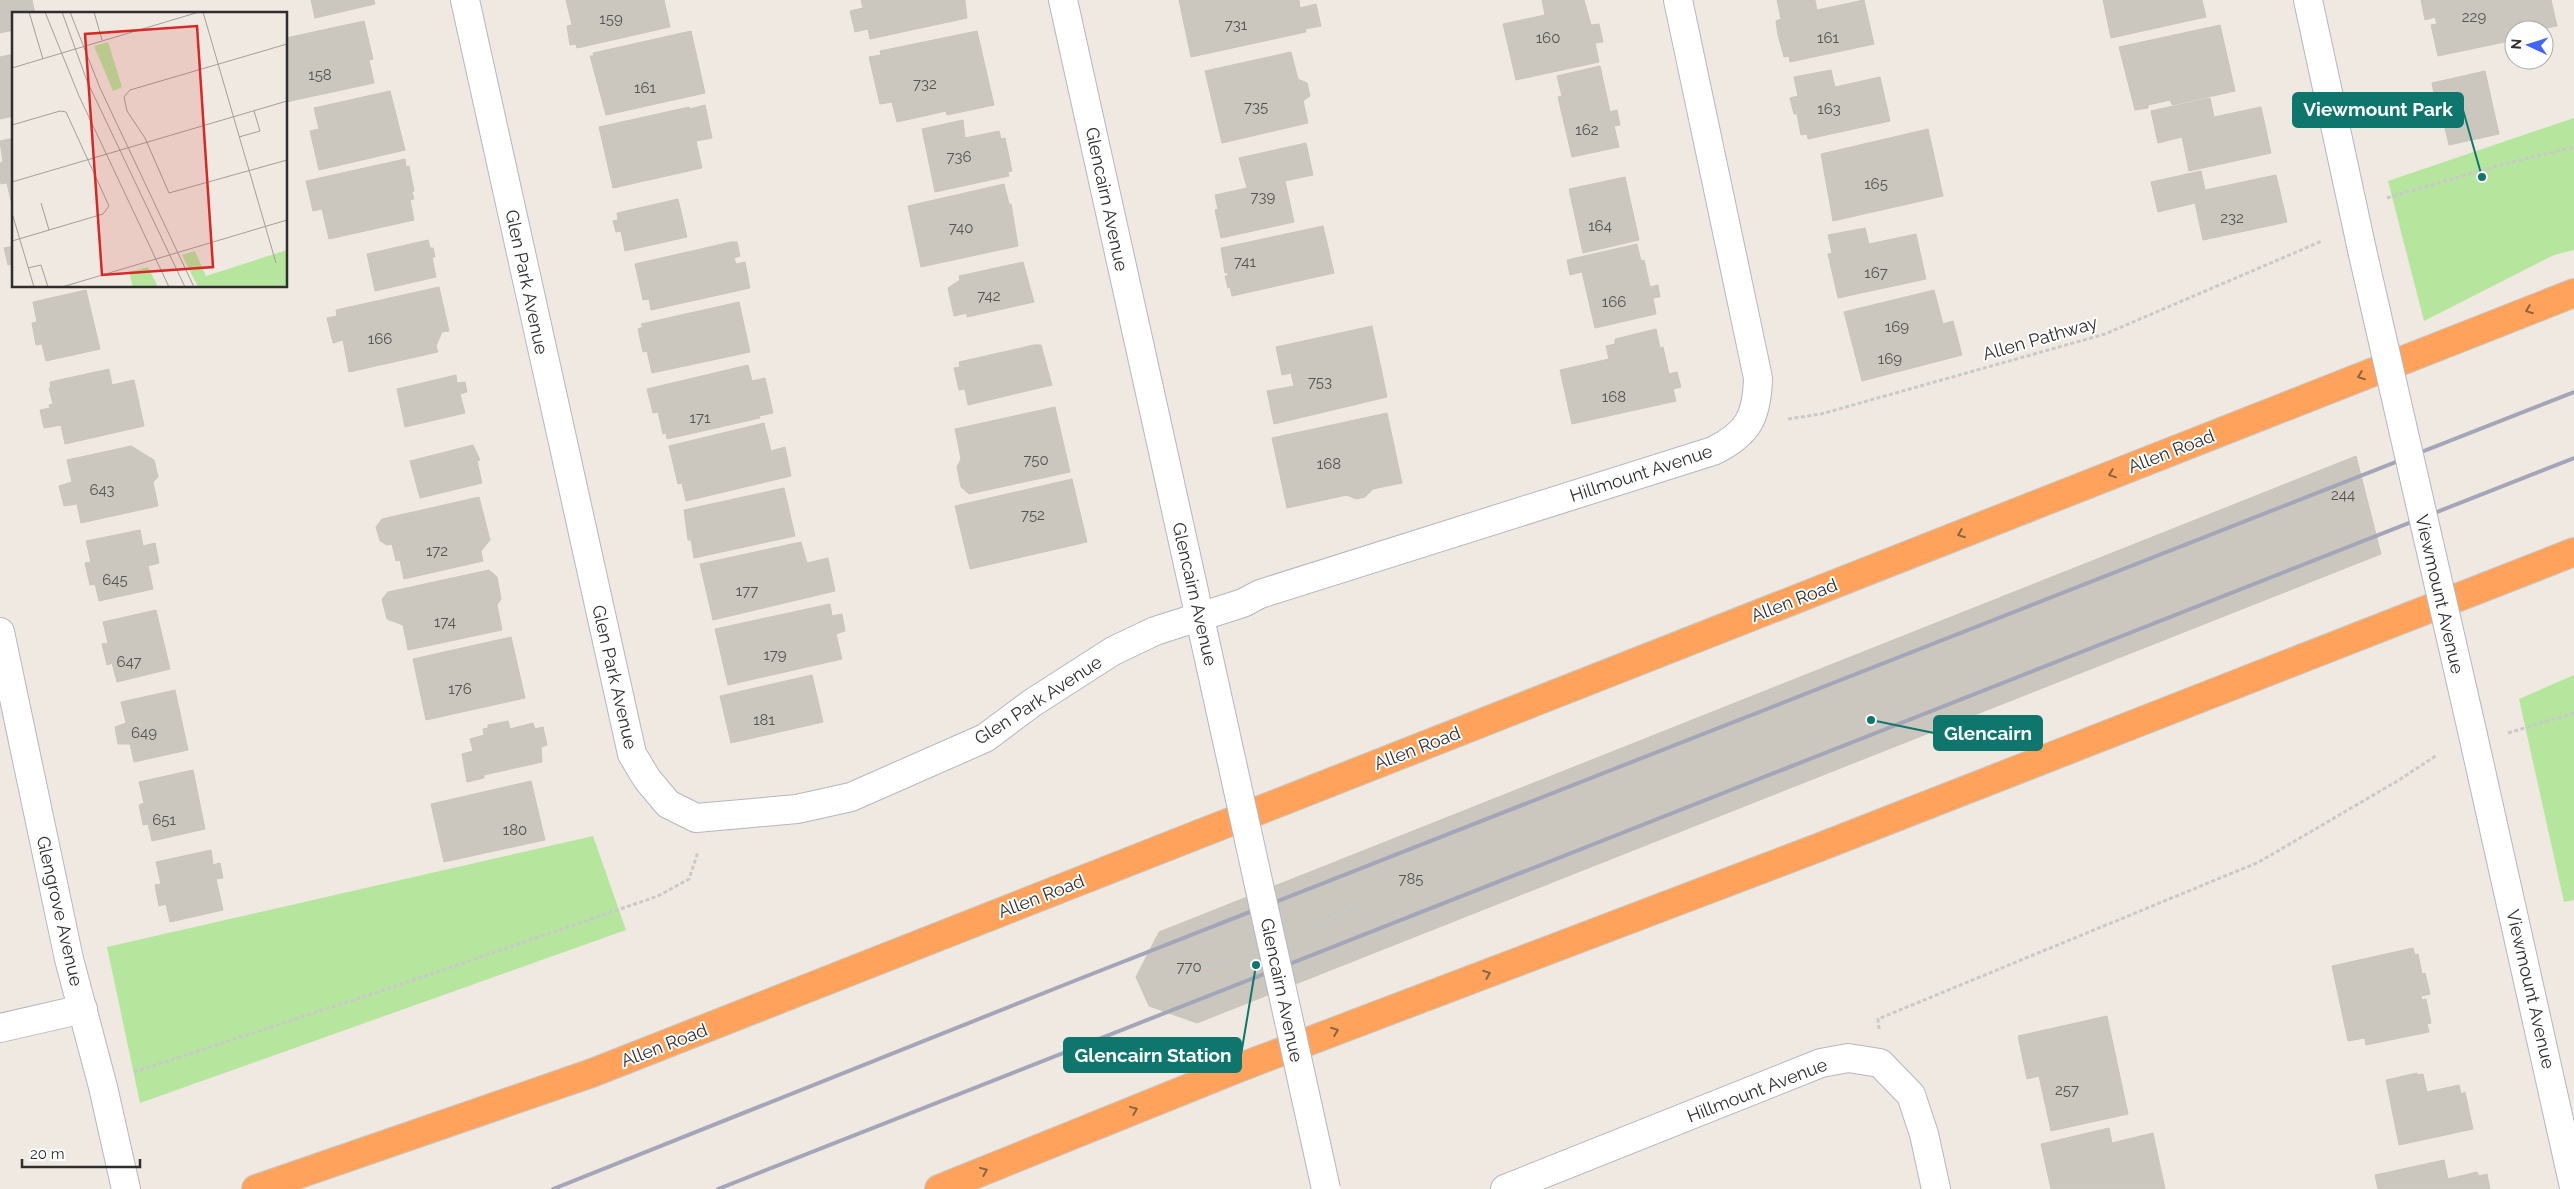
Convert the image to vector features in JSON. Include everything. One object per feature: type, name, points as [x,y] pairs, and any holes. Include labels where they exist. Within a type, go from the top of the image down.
[{"type":"highway","name":"Allen Road","points":[[256,1189],[592,1073],[2574,292]]},
{"type":"highway","points":[[939,1189],[1241,1067],[1820,847],[2574,552]]},
{"type":"street","name":"Glen Park Avenue","points":[[465,0],[632,754],[647,779],[668,804],[696,818],[709,818],[797,809],[851,797],[985,738],[1032,703],[1113,651],[1155,631],[1200,617]]},
{"type":"street","name":"Glencairn Avenue","points":[[1063,0],[1326,1189]]},
{"type":"street","name":"Hillmount Avenue","points":[[1200,617],[1243,603],[1260,594],[1713,451],[1729,444],[1742,433],[1752,418],[1758,399],[1754,358],[1678,0]]},
{"type":"street","name":"Viewmount Avenue","points":[[2308,0],[2362,250],[2574,1187]]},
{"type":"street","name":"Glengrove Avenue","points":[[0,632],[69,959],[103,1088],[126,1189]]},
{"type":"street","points":[[0,1028],[83,1010]]},
{"type":"street","name":"Hillmount Avenue","points":[[1505,1189],[1821,1062],[1848,1058],[1880,1063]]},
{"type":"street","points":[[1880,1063],[1912,1095],[1924,1134],[1936,1189]]},
{"type":"path","points":[[2387,198],[2500,165],[2574,147]]},
{"type":"path","name":"Allen Pathway","points":[[1752,418],[1790,418],[1821,414],[2105,334],[2322,241]]},
{"type":"path","points":[[2506,734],[2574,713]]},
{"type":"path","points":[[1880,1063],[1878,1019],[2259,862],[2399,780],[2437,755]]},
{"type":"path","points":[[134,1073],[658,896],[689,879],[709,818]]},
{"type":"path","points":[[1316,928],[1353,906]]},
{"type":"path","points":[[1181,975],[1228,960]]},
{"type":"green space","points":[[2574,118],[2574,250],[2554,255],[2424,321],[2388,181]]},
{"type":"green space","points":[[2574,675],[2574,900],[2564,902],[2519,699]]},
{"type":"green space","points":[[593,836],[626,930],[140,1103],[107,947]]},
{"type":"building","points":[[0,0],[32,0],[35,12],[12,12],[12,30],[0,33]]},
{"type":"building","points":[[311,0],[374,0],[375,4],[315,18]]},
{"type":"building","points":[[566,0],[664,0],[670,27],[577,48],[576,44],[570,45],[567,26],[572,25]]},
{"type":"building","points":[[861,0],[965,0],[967,18],[870,39],[868,29],[855,32],[850,11],[863,8]]},
{"type":"building","points":[[1179,0],[1299,0],[1300,8],[1316,4],[1321,26],[1305,29],[1306,32],[1191,57]]},
{"type":"building","points":[[1542,0],[1584,0],[1591,25],[1599,24],[1603,42],[1595,43],[1599,62],[1516,80],[1503,24],[1545,15]]},
{"type":"building","points":[[1777,0],[1815,0],[1817,10],[1864,0],[1874,44],[1790,62],[1789,56],[1784,57],[1778,35],[1776,21],[1781,19]]},
{"type":"building","points":[[2103,0],[2202,0],[2206,17],[2111,38]]},
{"type":"building","points":[[2421,0],[2551,0],[2557,26],[2554,27],[2554,20],[2504,20],[2504,42],[2438,56],[2431,25],[2437,24],[2435,17],[2425,20]]},
{"type":"building","points":[[364,21],[373,59],[369,60],[374,83],[288,102],[288,38]]},
{"type":"building","points":[[2220,25],[2235,91],[2172,105],[2170,100],[2148,105],[2148,108],[2135,110],[2119,47]]},
{"type":"building","points":[[691,31],[705,93],[606,115],[590,56],[594,56],[593,53]]},
{"type":"building","points":[[977,31],[994,105],[947,115],[946,111],[897,122],[892,102],[880,104],[869,57],[881,55],[880,51]]},
{"type":"building","points":[[1291,52],[1298,79],[1307,83],[1310,96],[1303,101],[1308,123],[1222,143],[1205,71]]},
{"type":"building","points":[[12,54],[12,116],[0,119],[0,57]]},
{"type":"building","points":[[1600,66],[1610,112],[1617,110],[1620,125],[1614,126],[1619,147],[1572,157],[1558,97],[1562,96],[1557,76]]},
{"type":"building","points":[[1831,70],[1835,87],[1880,77],[1890,121],[1808,139],[1807,134],[1801,135],[1797,114],[1794,114],[1790,98],[1798,96],[1794,77]]},
{"type":"building","points":[[2485,71],[2499,134],[2449,145],[2444,124],[2433,127],[2428,105],[2436,103],[2432,83]]},
{"type":"building","points":[[390,91],[405,150],[319,170],[310,131],[319,129],[314,108]]},
{"type":"building","points":[[2210,98],[2214,117],[2261,107],[2271,153],[2189,171],[2182,137],[2158,143],[2151,111]]},
{"type":"building","points":[[705,105],[712,138],[696,141],[702,168],[613,188],[599,127]]},
{"type":"building","points":[[963,120],[965,138],[999,131],[1001,139],[1005,138],[1012,171],[1008,172],[1009,176],[935,192],[922,129]]},
{"type":"building","points":[[1928,129],[1943,196],[1833,221],[1821,154]]},
{"type":"building","points":[[12,138],[11,201],[7,183],[1,184],[0,179],[0,163],[3,162],[0,141]]},
{"type":"building","points":[[1306,143],[1313,175],[1285,181],[1294,222],[1221,238],[1215,210],[1218,209],[1215,195],[1247,188],[1239,158]]},
{"type":"building","points":[[405,159],[406,167],[409,166],[414,191],[412,192],[414,199],[410,200],[414,220],[329,239],[322,209],[313,211],[306,181]]},
{"type":"building","points":[[2201,171],[2205,190],[2276,175],[2287,222],[2203,240],[2195,203],[2158,212],[2151,182]]},
{"type":"building","points":[[1625,177],[1639,240],[1583,253],[1569,189]]},
{"type":"building","points":[[1004,184],[1009,204],[1011,204],[1018,246],[921,267],[908,206]]},
{"type":"building","points":[[678,199],[687,237],[625,251],[621,231],[616,232],[613,221],[618,220],[617,213]]},
{"type":"building","points":[[1323,226],[1334,273],[1232,296],[1225,276],[1228,276],[1227,272],[1225,273],[1221,248]]},
{"type":"building","points":[[1865,228],[1869,244],[1916,234],[1926,279],[1838,298],[1828,254],[1832,253],[1828,235]]},
{"type":"building","points":[[428,240],[430,248],[433,248],[435,257],[432,257],[436,277],[375,291],[367,254]]},
{"type":"building","points":[[737,242],[740,256],[734,258],[736,264],[745,262],[750,288],[651,310],[649,299],[643,300],[635,264]]},
{"type":"building","points":[[1637,244],[1641,261],[1644,260],[1650,287],[1658,285],[1660,297],[1653,298],[1656,314],[1595,328],[1582,272],[1570,275],[1567,260]]},
{"type":"building","points":[[12,246],[12,264],[8,265],[4,248]]},
{"type":"building","points":[[1023,262],[1034,302],[967,317],[967,313],[954,316],[948,288],[960,280],[959,276]]},
{"type":"building","points":[[439,287],[449,331],[442,332],[436,346],[438,352],[349,372],[343,340],[333,343],[327,318],[337,316],[336,310]]},
{"type":"building","points":[[86,290],[100,349],[46,361],[42,344],[36,345],[32,323],[37,322],[33,302]]},
{"type":"building","points":[[1934,290],[1943,324],[1953,321],[1962,355],[1862,381],[1844,312]]},
{"type":"building","points":[[739,302],[750,352],[652,373],[647,351],[643,352],[638,329],[643,327],[641,324]]},
{"type":"building","points":[[1372,326],[1387,397],[1274,424],[1267,391],[1294,386],[1291,373],[1282,375],[1276,347]]},
{"type":"building","points":[[1656,329],[1660,348],[1663,347],[1669,374],[1677,372],[1681,387],[1673,389],[1676,401],[1572,424],[1560,370],[1609,359],[1606,346],[1615,344],[1615,339]]},
{"type":"building","points":[[1041,345],[1052,385],[968,405],[965,389],[959,390],[954,368],[960,367],[959,362]]},
{"type":"building","points":[[748,365],[752,381],[765,378],[773,413],[759,416],[760,418],[667,439],[666,433],[663,434],[658,412],[653,413],[647,389]]},
{"type":"building","points":[[109,369],[112,385],[134,380],[144,426],[65,444],[61,425],[44,428],[40,410],[50,408],[49,405],[53,404],[49,388],[51,388],[50,382]]},
{"type":"building","points":[[456,375],[457,383],[465,382],[467,392],[460,394],[465,413],[405,427],[397,389]]},
{"type":"building","points":[[1055,407],[1070,472],[969,494],[961,487],[957,467],[961,459],[955,429]]},
{"type":"building","points":[[1387,413],[1402,483],[1373,489],[1365,497],[1356,499],[1347,495],[1287,508],[1272,438]]},
{"type":"building","points":[[764,423],[771,451],[785,447],[791,476],[686,501],[682,483],[678,484],[669,446]]},
{"type":"building","points":[[473,445],[480,460],[477,461],[482,483],[420,498],[410,461]]},
{"type":"building","points":[[131,446],[154,460],[158,477],[153,482],[158,506],[81,523],[77,504],[64,506],[59,486],[72,482],[67,460]]},
{"type":"building","points":[[2356,456],[2381,554],[1197,1023],[1149,1006],[1136,977],[1159,932]]},
{"type":"building","points":[[1072,479],[1087,542],[970,569],[955,506]]},
{"type":"building","points":[[784,488],[795,536],[694,558],[691,540],[688,540],[684,510]]},
{"type":"building","points":[[479,497],[490,540],[481,551],[483,561],[404,579],[400,560],[396,561],[392,544],[387,545],[380,541],[376,527],[382,519]]},
{"type":"building","points":[[140,530],[143,546],[155,543],[159,563],[148,566],[153,589],[99,601],[95,584],[90,585],[85,563],[91,562],[86,541]]},
{"type":"building","points":[[801,542],[807,563],[828,558],[835,591],[713,620],[700,564]]},
{"type":"building","points":[[489,570],[497,577],[501,599],[497,605],[502,630],[408,650],[403,625],[387,619],[382,599],[388,592]]},
{"type":"building","points":[[830,604],[832,616],[842,614],[845,631],[836,634],[842,659],[728,685],[715,629]]},
{"type":"building","points":[[156,610],[170,669],[117,682],[112,663],[107,665],[102,644],[108,643],[103,622]]},
{"type":"building","points":[[511,637],[525,698],[426,720],[413,659]]},
{"type":"building","points":[[812,675],[823,722],[731,743],[720,696]]},
{"type":"building","points":[[175,690],[188,750],[134,762],[130,744],[118,744],[115,727],[126,723],[121,702]]},
{"type":"building","points":[[508,721],[510,729],[533,723],[535,729],[543,727],[547,745],[541,747],[542,762],[484,775],[484,778],[467,782],[462,754],[473,751],[470,739],[484,735],[483,729],[488,728],[488,725]]},
{"type":"building","points":[[193,770],[205,829],[152,841],[148,824],[143,825],[139,805],[144,803],[139,782]]},
{"type":"building","points":[[531,781],[545,840],[444,862],[431,804]]},
{"type":"building","points":[[211,850],[213,865],[220,863],[223,878],[216,879],[223,910],[170,922],[166,904],[159,906],[155,885],[161,884],[156,862]]},
{"type":"building","points":[[2413,948],[2415,955],[2418,954],[2422,974],[2425,973],[2430,994],[2421,996],[2422,1000],[2426,999],[2431,1023],[2427,1024],[2429,1032],[2366,1045],[2365,1038],[2348,1041],[2332,966]]},
{"type":"building","points":[[2107,1016],[2128,1114],[2051,1131],[2039,1076],[2027,1079],[2018,1036]]},
{"type":"building","points":[[2417,1073],[2417,1075],[2423,1074],[2427,1092],[2459,1085],[2461,1094],[2465,1092],[2473,1129],[2399,1145],[2386,1080]]},
{"type":"building","points":[[2109,1128],[2112,1143],[2153,1133],[2165,1189],[2051,1189],[2041,1144]]},
{"type":"building","points":[[2444,1160],[2448,1179],[2477,1172],[2479,1176],[2487,1174],[2490,1189],[2378,1189],[2375,1175]]},
{"type":"railway","points":[[553,1189],[1074,981],[2574,392]]},
{"type":"railway","points":[[718,1189],[2574,458]]},
{"type":"place","name":"Viewmount Park","points":[[2482,177]]},
{"type":"place","name":"Glencairn","points":[[1871,720]]},
{"type":"place","name":"Glencairn Station","points":[[1256,965]]}]
